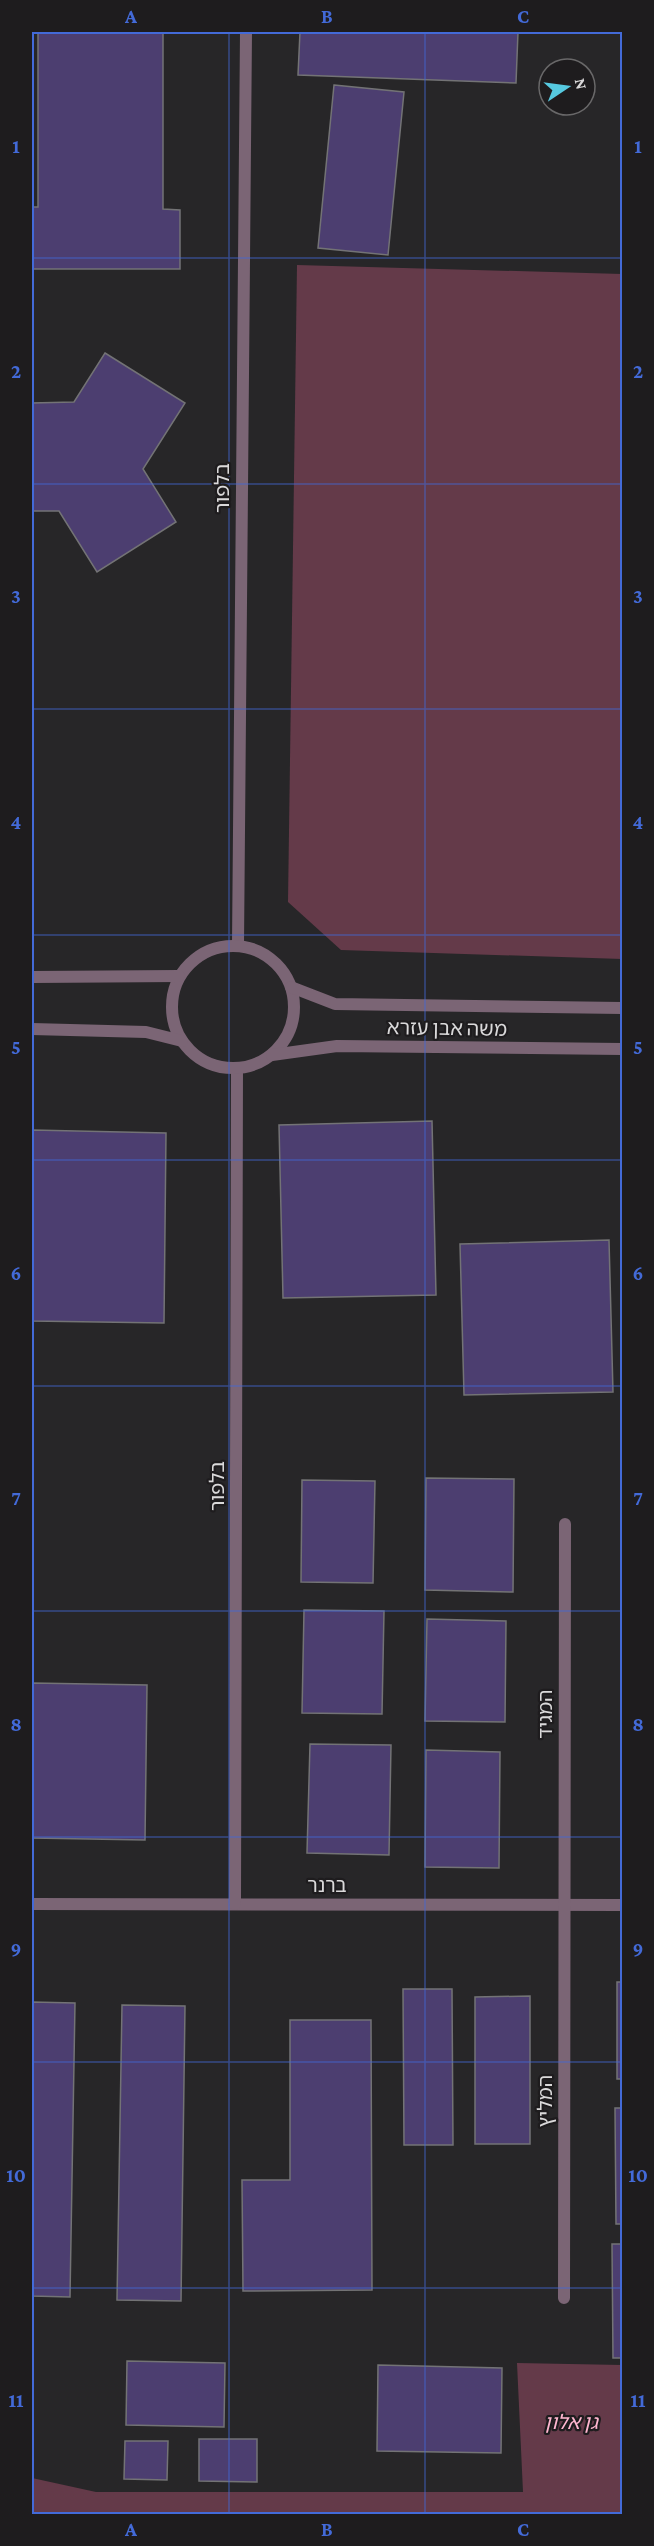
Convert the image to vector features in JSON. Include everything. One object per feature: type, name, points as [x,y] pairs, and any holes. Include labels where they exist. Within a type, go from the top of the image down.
[{"type":"street","name":"בלפור","points":[[238,945],[246,32]]},
{"type":"street","name":"משה אבן עזרא","points":[[272,1055],[284,1041],[292,1024],[294,1006],[291,987],[283,971],[271,958],[255,949],[238,945],[220,946],[204,951],[190,962],[179,976],[173,992],[171,1009],[174,1026],[192,1053],[221,1068],[237,1068],[255,1064],[272,1055],[337,1046],[622,1049]]},
{"type":"street","points":[[32,976],[179,976]]},
{"type":"street","name":"משה אבן עזרא","points":[[291,987],[335,1004],[622,1008]]},
{"type":"street","name":"משה אבן עזרא","points":[[32,1029],[146,1032],[182,1041]]},
{"type":"street","name":"בלפור","points":[[235,1904],[237,1068]]},
{"type":"street","name":"המגיד","points":[[565,1524],[565,1905]]},
{"type":"street","name":"ברנר","points":[[32,1904],[622,1905]]},
{"type":"street","name":"המליץ","points":[[564,2298],[565,1905]]},
{"type":"green space","points":[[297,265],[622,274],[622,959],[341,950],[288,902]]},
{"type":"green space","name":"גן אלון","points":[[517,2363],[622,2365],[622,2514],[32,2514],[32,2478],[96,2492],[523,2492]]},
{"type":"building","points":[[38,32],[163,32],[163,209],[180,210],[180,269],[32,269],[32,207],[38,207]]},
{"type":"building","points":[[300,32],[518,32],[516,83],[298,75]]},
{"type":"building","points":[[334,85],[404,92],[388,255],[318,248]]},
{"type":"building","points":[[105,353],[185,403],[143,469],[176,522],[97,572],[59,511],[32,511],[32,403],[74,402]]},
{"type":"building","points":[[432,1121],[436,1295],[283,1298],[279,1125]]},
{"type":"building","points":[[32,1130],[166,1133],[164,1323],[32,1321]]},
{"type":"building","points":[[609,1240],[613,1392],[464,1395],[460,1244]]},
{"type":"building","points":[[426,1478],[514,1479],[513,1592],[425,1590]]},
{"type":"building","points":[[302,1480],[375,1481],[373,1583],[301,1582]]},
{"type":"building","points":[[304,1610],[384,1611],[382,1714],[302,1713]]},
{"type":"building","points":[[427,1619],[506,1621],[505,1722],[425,1721]]},
{"type":"building","points":[[32,1683],[147,1685],[145,1840],[32,1838]]},
{"type":"building","points":[[310,1744],[391,1745],[389,1855],[307,1853]]},
{"type":"building","points":[[426,1750],[500,1752],[499,1868],[425,1867]]},
{"type":"building","points":[[617,1982],[622,1982],[622,2079],[617,2079]]},
{"type":"building","points":[[403,1989],[452,1989],[453,2145],[404,2145]]},
{"type":"building","points":[[530,1996],[530,2144],[475,2144],[475,1997]]},
{"type":"building","points":[[32,2002],[75,2003],[70,2297],[32,2296]]},
{"type":"building","points":[[122,2005],[185,2006],[181,2301],[117,2300]]},
{"type":"building","points":[[290,2020],[371,2020],[372,2290],[243,2291],[242,2180],[290,2180]]},
{"type":"building","points":[[615,2108],[622,2108],[622,2224],[616,2224]]},
{"type":"building","points":[[612,2244],[622,2244],[622,2358],[613,2358]]},
{"type":"building","points":[[127,2361],[225,2363],[224,2427],[126,2425]]},
{"type":"building","points":[[378,2365],[502,2368],[501,2453],[377,2451]]},
{"type":"building","points":[[199,2439],[257,2439],[257,2482],[199,2481]]},
{"type":"building","points":[[125,2441],[168,2441],[167,2480],[124,2479]]}]
